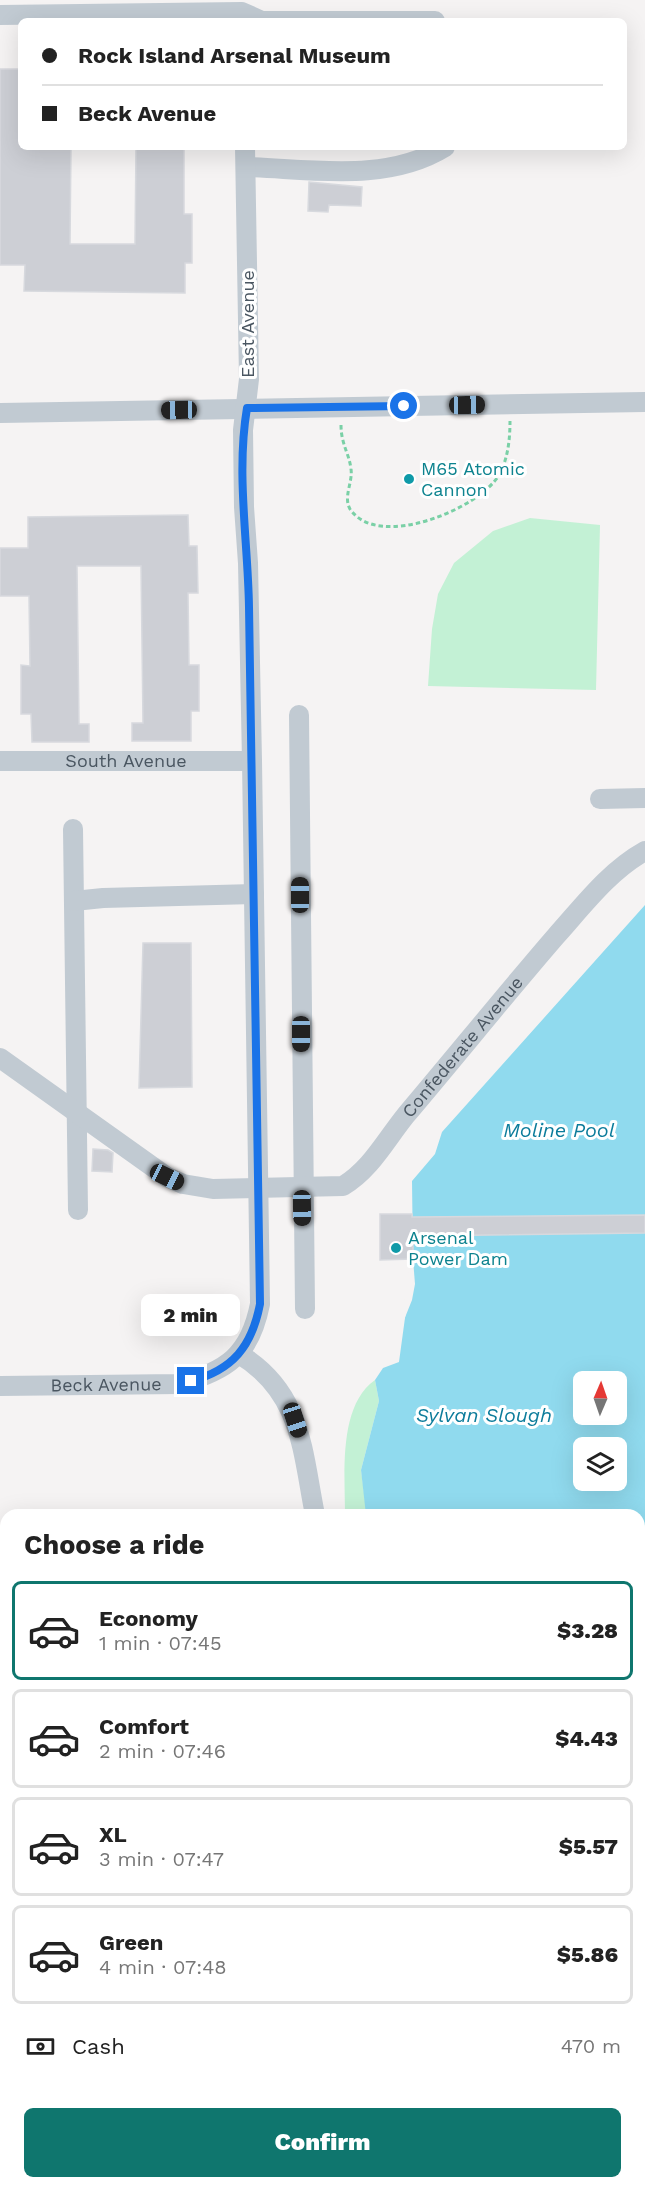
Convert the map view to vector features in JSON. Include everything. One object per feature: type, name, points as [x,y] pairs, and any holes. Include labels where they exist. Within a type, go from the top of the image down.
[{"type":"street","points":[[0,15],[242,11],[256,18]]},
{"type":"street","name":"East Avenue","points":[[239,1354],[252,1331],[260,1304],[252,761],[243,430],[249,380],[245,150]]},
{"type":"street","points":[[246,167],[360,170],[393,168],[423,160],[440,150]]},
{"type":"street","points":[[0,413],[645,402]]},
{"type":"street","points":[[298,715],[305,1309]]},
{"type":"street","name":"South Avenue","points":[[0,761],[252,761]]},
{"type":"street","points":[[600,799],[645,798]]},
{"type":"street","points":[[73,829],[78,1209]]},
{"type":"street","name":"Confederate Avenue","points":[[0,1058],[167,1177],[183,1184],[213,1189],[343,1186],[357,1177],[596,891],[634,857],[645,851]]},
{"type":"street","points":[[74,902],[103,898],[254,894]]},
{"type":"street","points":[[239,1354],[266,1374],[290,1406],[299,1434],[314,1509]]},
{"type":"street","name":"Beck Avenue","points":[[0,1386],[178,1384],[216,1372],[239,1354]]},
{"type":"path","points":[[340,407],[341,442],[351,467],[347,499],[351,510],[364,520],[379,526],[397,526],[414,524],[460,508],[485,491],[499,475],[508,450],[510,405]]},
{"type":"green space","points":[[530,518],[600,525],[596,690],[428,686],[432,629],[438,594],[454,563],[493,531]]},
{"type":"green space","points":[[375,1380],[379,1401],[361,1470],[366,1509],[345,1509],[346,1442],[349,1423],[363,1392]]},
{"type":"water","points":[[645,905],[645,1509],[365,1509],[361,1470],[379,1401],[375,1380],[383,1368],[399,1362],[413,1259],[412,1181],[435,1154],[442,1132]]},
{"type":"pier","points":[[413,1259],[415,1284],[412,1300],[404,1320],[401,1321],[410,1260]]},
{"type":"building","points":[[0,69],[18,69],[18,150],[71,150],[70,244],[135,244],[136,150],[184,150],[184,214],[192,214],[192,263],[185,263],[185,293],[24,291],[25,265],[0,265]]},
{"type":"building","points":[[309,182],[362,187],[361,206],[329,205],[328,212],[308,211]]},
{"type":"building","points":[[188,515],[189,546],[197,546],[198,593],[188,593],[189,665],[199,665],[199,711],[191,711],[191,741],[132,741],[132,723],[143,723],[141,566],[77,566],[79,724],[89,724],[89,742],[32,742],[31,714],[21,714],[21,665],[30,666],[29,596],[0,596],[0,548],[28,548],[28,517]]},
{"type":"building","points":[[143,943],[191,943],[192,1087],[139,1088]]},
{"type":"building","points":[[93,1149],[108,1150],[113,1153],[112,1172],[92,1171]]},
{"type":"building","name":"Arsenal Power Dam","points":[[380,1214],[412,1214],[412,1217],[645,1215],[645,1233],[413,1236],[413,1259],[380,1260]]},
{"type":"place","name":"M65 Atomic Cannon","points":[[409,479]]},
{"type":"place","name":"Arsenal Power Dam","points":[[396,1248]]},
{"type":"route","points":[[191,1381],[216,1372],[231,1363],[252,1331],[260,1304],[249,607],[244,507],[243,430],[247,408],[404,406]]},
{"type":"water label","name":"Moline Pool","points":[[559,1130]]},
{"type":"water label","name":"Sylvan Slough","points":[[484,1415]]}]
